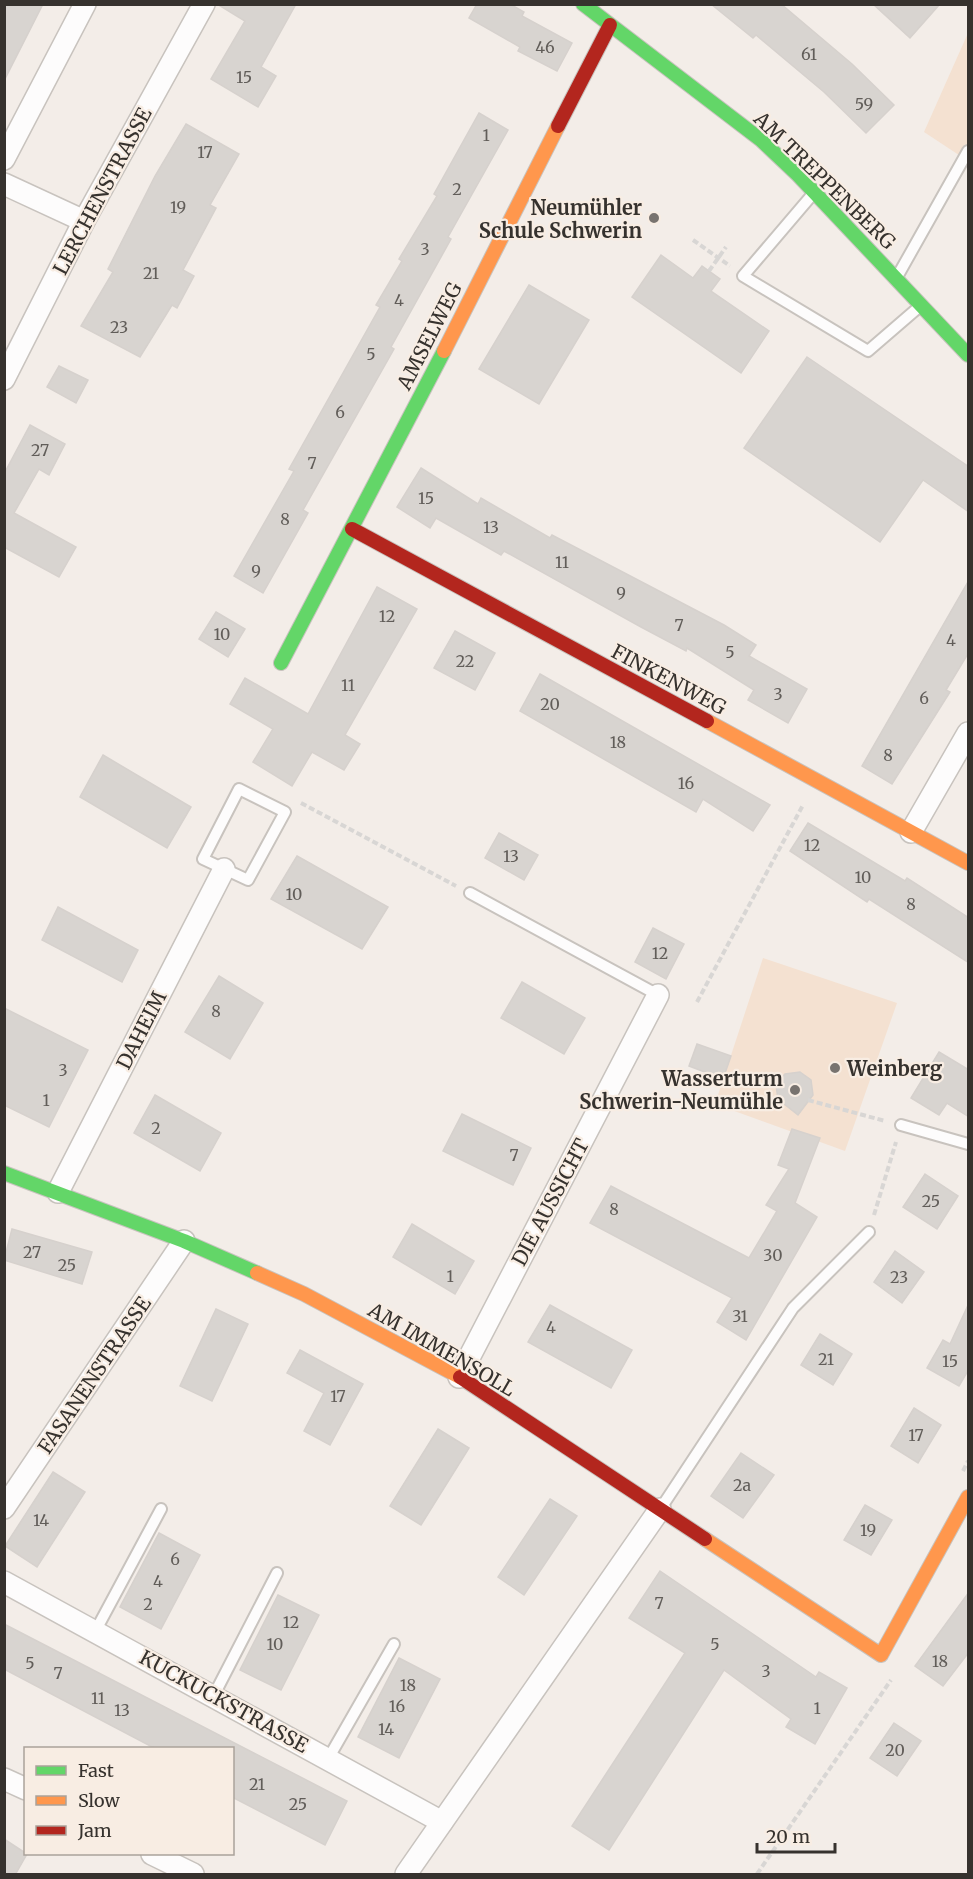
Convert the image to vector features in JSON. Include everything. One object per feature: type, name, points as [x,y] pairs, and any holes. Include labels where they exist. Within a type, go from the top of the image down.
[{"type":"street","points":[[4,159],[85,4]]},
{"type":"street","name":"LERCHENSTRASSE","points":[[4,379],[84,221],[204,4]]},
{"type":"street","name":"AM TREPPENBERG","points":[[583,4],[761,140],[969,355]]},
{"type":"street","name":"AMSELWEG","points":[[280,663],[352,530],[610,26]]},
{"type":"street","points":[[4,184],[84,221]]},
{"type":"street","name":"FINKENWEG","points":[[352,530],[969,863]]},
{"type":"street","points":[[911,832],[969,734]]},
{"type":"street","name":"DAHEIM","points":[[58,1192],[224,869]]},
{"type":"street","name":"DIE AUSSICHT","points":[[459,1377],[658,996]]},
{"type":"street","name":"AM IMMENSOLL","points":[[4,1173],[184,1241],[304,1294],[459,1377],[881,1655],[969,1497]]},
{"type":"street","name":"FASANENSTRASSE","points":[[4,1508],[184,1241]]},
{"type":"street","points":[[406,1875],[660,1509]]},
{"type":"street","name":"KUCKUCKSTRASSE","points":[[4,1582],[96,1630],[442,1822]]},
{"type":"street","points":[[4,1779],[24,1788]]},
{"type":"street","points":[[154,1855],[193,1875]]},
{"type":"lane","points":[[897,278],[969,151]]},
{"type":"lane","points":[[814,193],[743,276],[868,351],[921,305]]},
{"type":"lane","points":[[239,789],[285,812],[248,880],[224,869],[203,859],[239,789]]},
{"type":"lane","points":[[470,893],[658,996]]},
{"type":"lane","points":[[901,1125],[969,1144]]},
{"type":"lane","points":[[660,1509],[793,1308],[869,1232]]},
{"type":"lane","points":[[96,1630],[161,1509]]},
{"type":"lane","points":[[214,1695],[277,1573]]},
{"type":"lane","points":[[328,1759],[394,1644]]},
{"type":"path","points":[[693,240],[731,267]]},
{"type":"path","points":[[709,271],[726,247]]},
{"type":"path","points":[[697,1002],[816,781]]},
{"type":"path","points":[[285,812],[293,799],[470,893]]},
{"type":"path","points":[[808,1100],[901,1125],[869,1232]]},
{"type":"path","points":[[757,1875],[887,1686],[878,1680]]},
{"type":"shaded area","points":[[968,33],[968,161],[924,132]]},
{"type":"shaded area","points":[[763,958],[897,1003],[845,1151],[715,1104]]},
{"type":"building","points":[[4,4],[43,4],[4,81]]},
{"type":"building","points":[[217,4],[296,4],[261,67],[276,76],[258,107],[211,79],[245,21]]},
{"type":"building","points":[[477,4],[510,4],[524,12],[522,16],[572,43],[557,71],[518,51],[520,47],[469,18]]},
{"type":"building","points":[[711,4],[781,4],[852,64],[894,105],[866,133],[824,92],[756,35],[753,38]]},
{"type":"building","points":[[873,4],[940,4],[910,38]]},
{"type":"building","points":[[479,113],[508,130],[448,237],[451,239],[391,347],[394,349],[303,510],[308,513],[263,593],[234,576],[294,471],[289,469],[380,307],[376,305],[402,261],[399,259],[437,196],[434,194]]},
{"type":"building","points":[[186,124],[239,154],[210,205],[216,208],[183,270],[194,276],[177,308],[172,305],[140,357],[81,326],[113,272],[108,269],[155,176]]},
{"type":"building","points":[[661,255],[693,278],[702,266],[720,279],[711,291],[769,331],[741,373],[632,297]]},
{"type":"building","points":[[529,285],[589,320],[539,404],[479,369]]},
{"type":"building","points":[[807,357],[969,467],[969,512],[923,480],[880,542],[744,448]]},
{"type":"building","points":[[59,366],[88,380],[76,403],[47,387]]},
{"type":"building","points":[[30,425],[65,444],[49,475],[39,469],[14,513],[76,547],[59,577],[4,547],[4,474]]},
{"type":"building","points":[[421,468],[478,504],[481,498],[550,538],[552,535],[724,625],[756,645],[749,656],[807,689],[788,723],[748,700],[754,690],[687,648],[686,651],[504,551],[501,555],[436,518],[430,528],[397,507]]},
{"type":"building","points":[[969,580],[969,652],[946,690],[950,692],[892,784],[862,766]]},
{"type":"building","points":[[377,587],[417,609],[345,735],[360,744],[344,770],[312,752],[292,786],[253,762],[273,729],[230,704],[245,678],[308,714]]},
{"type":"building","points":[[216,612],[245,629],[228,657],[199,639]]},
{"type":"building","points":[[455,631],[495,653],[475,690],[434,668]]},
{"type":"building","points":[[540,674],[770,805],[753,831],[703,799],[696,812],[520,711]]},
{"type":"building","points":[[103,755],[191,807],[167,848],[80,797]]},
{"type":"building","points":[[808,823],[905,881],[907,878],[969,918],[969,963],[869,899],[867,902],[790,851]]},
{"type":"building","points":[[499,833],[538,855],[524,880],[485,858]]},
{"type":"building","points":[[297,856],[388,907],[362,949],[271,899]]},
{"type":"building","points":[[58,907],[138,950],[122,982],[42,940]]},
{"type":"building","points":[[653,928],[684,944],[666,979],[635,962]]},
{"type":"building","points":[[219,976],[263,1003],[230,1059],[185,1032]]},
{"type":"building","points":[[522,982],[585,1018],[564,1054],[501,1018]]},
{"type":"building","points":[[4,1008],[88,1050],[49,1127],[4,1105]]},
{"type":"building","points":[[697,1044],[731,1056],[723,1079],[689,1066]]},
{"type":"building","points":[[939,1052],[969,1070],[969,1117],[947,1103],[939,1115],[911,1098]]},
{"type":"building","name":"Wasserturm Schwerin-Neumühle","points":[[800,1072],[811,1080],[813,1095],[798,1115],[778,1099],[776,1085],[785,1074]]},
{"type":"building","points":[[155,1095],[221,1133],[200,1171],[134,1133]]},
{"type":"building","points":[[462,1114],[531,1148],[513,1185],[443,1151]]},
{"type":"building","points":[[792,1129],[820,1138],[795,1203],[817,1217],[746,1340],[717,1322],[732,1298],[590,1223],[611,1186],[749,1258],[777,1211],[766,1205],[789,1169],[778,1165]]},
{"type":"building","points":[[925,1174],[958,1196],[937,1229],[903,1207]]},
{"type":"building","points":[[412,1224],[474,1261],[455,1294],[393,1257]]},
{"type":"building","points":[[12,1229],[92,1252],[82,1284],[4,1260]]},
{"type":"building","points":[[895,1251],[924,1272],[902,1303],[874,1282]]},
{"type":"building","points":[[969,1303],[969,1369],[959,1386],[927,1368],[943,1340],[950,1344]]},
{"type":"building","points":[[550,1305],[632,1350],[611,1388],[528,1342]]},
{"type":"building","points":[[216,1309],[248,1324],[212,1401],[180,1386]]},
{"type":"building","points":[[820,1334],[852,1354],[833,1385],[801,1365]]},
{"type":"building","points":[[300,1350],[363,1384],[330,1445],[304,1431],[324,1393],[287,1373]]},
{"type":"building","points":[[914,1408],[941,1425],[918,1463],[891,1446]]},
{"type":"building","points":[[438,1429],[469,1448],[421,1525],[390,1506]]},
{"type":"building","points":[[741,1453],[774,1475],[743,1518],[711,1496]]},
{"type":"building","points":[[53,1472],[85,1492],[37,1567],[5,1546]]},
{"type":"building","points":[[550,1499],[577,1516],[524,1595],[498,1577]]},
{"type":"building","points":[[865,1505],[892,1520],[871,1555],[844,1540]]},
{"type":"building","points":[[159,1533],[200,1555],[161,1629],[120,1607]]},
{"type":"building","points":[[660,1571],[816,1677],[819,1672],[847,1688],[815,1744],[786,1727],[791,1719],[724,1670],[609,1850],[572,1826],[685,1653],[629,1618]]},
{"type":"building","points":[[969,1592],[969,1652],[943,1686],[915,1666]]},
{"type":"building","points":[[278,1595],[319,1615],[281,1690],[240,1670]]},
{"type":"building","points":[[4,1624],[347,1801],[325,1845],[234,1798],[234,1747],[152,1747],[4,1669]]},
{"type":"building","points":[[399,1658],[440,1679],[399,1758],[358,1737]]},
{"type":"building","points":[[894,1723],[921,1741],[897,1776],[870,1758]]},
{"type":"building","points":[[4,1839],[26,1855],[15,1875],[4,1875]]},
{"type":"traffic: fast","points":[[583,4],[761,140],[798,175],[968,355]]},
{"type":"traffic: fast","points":[[281,663],[444,351]]},
{"type":"traffic: fast","points":[[4,1173],[184,1241],[257,1273]]},
{"type":"traffic: slow","points":[[444,351],[558,126]]},
{"type":"traffic: slow","points":[[707,721],[968,863]]},
{"type":"traffic: slow","points":[[257,1273],[304,1294],[460,1377]]},
{"type":"traffic: slow","points":[[705,1539],[881,1655],[968,1497]]},
{"type":"traffic: jam","points":[[558,126],[610,25]]},
{"type":"traffic: jam","points":[[352,529],[707,721]]},
{"type":"traffic: jam","points":[[460,1377],[705,1539]]},
{"type":"place","name":"Neumühler Schule Schwerin","points":[[654,218]]},
{"type":"place","name":"Weinberg","points":[[835,1068]]},
{"type":"place","name":"Wasserturm Schwerin-Neumühle","points":[[795,1090]]}]
